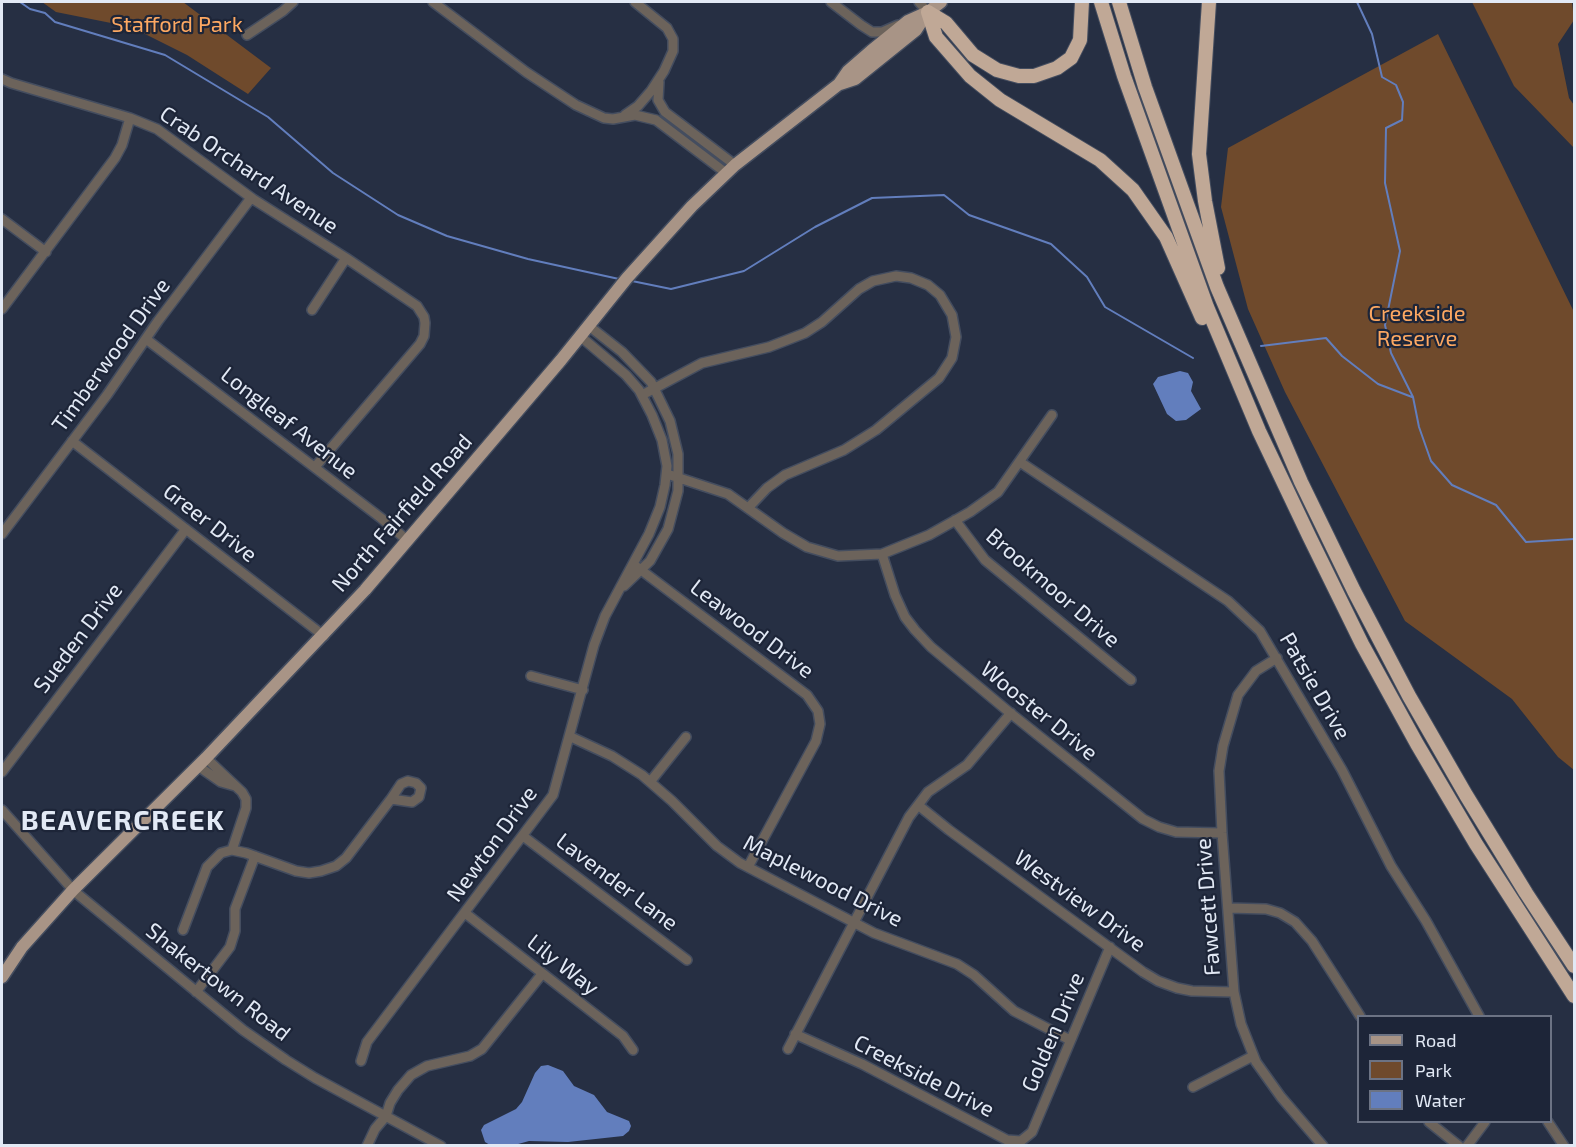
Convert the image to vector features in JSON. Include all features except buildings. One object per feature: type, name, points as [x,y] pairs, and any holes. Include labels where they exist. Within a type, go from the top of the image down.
[{"type":"highway","points":[[924,7],[946,22],[973,55],[997,70],[1018,76],[1034,76],[1057,68],[1071,58],[1080,40],[1082,2]]},
{"type":"highway","points":[[1101,2],[1167,201],[1207,307],[1259,431],[1362,644],[1412,734],[1476,844],[1575,996]]},
{"type":"highway","points":[[1119,2],[1145,87],[1181,190],[1238,339],[1301,482],[1353,591],[1409,696],[1526,893],[1575,966]]},
{"type":"highway","points":[[1209,2],[1199,154],[1212,247],[1238,339]]},
{"type":"highway","points":[[924,7],[936,37],[970,76],[1000,100],[1100,160],[1139,198],[1166,237],[1228,376],[1259,431]]},
{"type":"main road","name":"North Fairfield Road","points":[[2,977],[22,947],[73,890],[324,636],[654,249],[731,169],[840,84],[856,64],[924,7],[941,2]]},
{"type":"main road","name":"North Fairfield Road","points":[[840,84],[855,79],[916,30],[924,7]]},
{"type":"street","points":[[247,35],[284,11],[293,2]]},
{"type":"street","points":[[433,2],[444,5],[526,72],[576,105],[603,118],[640,116],[656,120],[731,169]]},
{"type":"street","points":[[623,116],[638,106],[660,77],[672,56],[672,39],[667,28],[635,2]]},
{"type":"street","points":[[831,2],[872,32],[882,32],[908,21]]},
{"type":"street","points":[[660,77],[658,95],[665,112],[731,169]]},
{"type":"street","name":"Crab Orchard Avenue","points":[[2,79],[130,118],[167,135],[251,198],[409,299],[423,315],[425,331],[420,344],[315,468]]},
{"type":"street","points":[[2,309],[120,151],[130,118]]},
{"type":"street","name":"Timberwood Drive","points":[[2,534],[251,198]]},
{"type":"street","points":[[2,219],[46,252]]},
{"type":"street","points":[[312,310],[346,258]]},
{"type":"street","points":[[642,394],[702,363],[769,347],[805,333],[873,280],[891,276],[911,278],[928,285],[940,296],[952,315],[956,337],[952,358],[939,378],[869,435],[833,455],[785,475],[767,488],[749,507]]},
{"type":"street","name":"Newton Drive","points":[[589,326],[622,352],[654,388],[674,430],[679,478],[674,509],[668,529],[650,561],[637,566]]},
{"type":"street","name":"Newton Drive","points":[[361,1061],[367,1042],[553,795],[594,645],[605,616],[618,592],[637,566],[656,518],[667,474],[662,440],[642,394],[607,357],[580,336]]},
{"type":"street","name":"Longleaf Avenue","points":[[146,339],[407,540]]},
{"type":"street","points":[[667,474],[728,494],[794,541],[822,553],[854,557],[882,554],[914,542],[956,520],[998,492],[1052,415]]},
{"type":"street","name":"Greer Drive","points":[[72,441],[324,636]]},
{"type":"street","name":"Patsie Drive","points":[[1020,462],[1228,601],[1260,631],[1341,770],[1391,866],[1426,921],[1478,1015]]},
{"type":"street","name":"Brookmoor Drive","points":[[956,520],[985,560],[1131,680]]},
{"type":"street","name":"Sueden Drive","points":[[2,772],[186,529]]},
{"type":"street","name":"Wooster Drive","points":[[882,554],[900,608],[915,630],[931,647],[1011,713],[1143,819],[1159,827],[1176,831],[1222,834]]},
{"type":"street","name":"Leawood Drive","points":[[637,566],[807,695],[818,711],[820,724],[816,741],[748,867]]},
{"type":"street","name":"Fawcett Drive","points":[[1277,658],[1263,666],[1249,679],[1235,701],[1219,771],[1234,992],[1240,1024],[1253,1056],[1266,1078],[1323,1146]]},
{"type":"street","points":[[531,676],[583,690]]},
{"type":"street","points":[[788,1049],[909,817],[928,792],[967,765],[1011,713]]},
{"type":"street","name":"Maplewood Drive","points":[[570,737],[612,756],[650,782],[717,846],[748,867],[885,938],[957,964],[974,975],[1014,1011],[1070,1040]]},
{"type":"street","points":[[650,782],[686,737]]},
{"type":"street","points":[[202,762],[221,782],[237,787],[246,799],[246,808],[232,850]]},
{"type":"street","points":[[183,930],[207,867],[221,853],[232,850],[300,872],[321,871],[336,866],[346,858],[391,799]]},
{"type":"street","name":"Westview Drive","points":[[918,805],[1143,972],[1170,986],[1192,991],[1234,992]]},
{"type":"street","name":"Shakertown Road","points":[[2,810],[73,890],[243,1030],[286,1060],[441,1146]]},
{"type":"street","name":"Lavender Lane","points":[[523,836],[687,960]]},
{"type":"street","points":[[196,992],[230,947],[235,931],[235,909],[255,856]]},
{"type":"street","points":[[1228,908],[1266,909],[1280,913],[1295,922],[1312,941],[1359,1015]]},
{"type":"street","name":"Lily Way","points":[[465,913],[623,1036],[633,1050]]},
{"type":"street","name":"Golden Drive","points":[[1032,1132],[1110,947]]},
{"type":"street","points":[[367,1146],[375,1129],[386,1116],[390,1103],[398,1090],[411,1075],[427,1066],[470,1056],[482,1049],[542,974]]},
{"type":"street","name":"Creekside Drive","points":[[795,1034],[871,1069],[1007,1140],[1021,1141],[1032,1132]]},
{"type":"street","points":[[1193,1087],[1253,1056]]},
{"type":"street","points":[[1430,1123],[1459,1146]]},
{"type":"street","points":[[1467,1146],[1484,1123]]},
{"type":"street","points":[[1549,1123],[1564,1146]]},
{"type":"green space","name":"Stafford Park","points":[[42,2],[183,2],[271,68],[248,94],[187,55],[131,27],[56,12]]},
{"type":"green space","points":[[1472,2],[1572,2],[1574,20],[1558,44],[1569,98],[1574,105],[1574,148],[1514,86]]},
{"type":"green space","name":"Creekside Reserve","points":[[1438,34],[1574,312],[1574,770],[1558,757],[1512,699],[1405,621],[1285,392],[1248,309],[1221,207],[1228,148]]},
{"type":"water","points":[[1180,371],[1188,373],[1193,382],[1191,391],[1201,409],[1186,420],[1176,421],[1167,414],[1153,384],[1158,377]]},
{"type":"water","points":[[548,1065],[563,1071],[574,1086],[594,1095],[607,1112],[629,1121],[631,1126],[629,1131],[623,1136],[568,1142],[529,1141],[511,1146],[490,1145],[485,1142],[481,1130],[484,1125],[516,1109],[522,1102],[535,1073],[541,1066]]},
{"type":"waterway","points":[[20,2],[30,9],[45,13],[55,22],[165,55],[268,117],[333,173],[398,215],[447,236],[528,259],[619,279]]},
{"type":"waterway","points":[[1357,2],[1372,34],[1382,77],[1396,85],[1403,102],[1402,120],[1386,128],[1385,183],[1400,251],[1385,325],[1391,353],[1413,397],[1419,427],[1431,461],[1452,485],[1496,505],[1526,542],[1574,539]]},
{"type":"waterway","points":[[632,281],[671,289],[744,271],[815,227],[872,198],[944,195],[969,215],[1051,244],[1087,277],[1105,307],[1193,358]]},
{"type":"waterway","points":[[1261,346],[1326,338],[1342,356],[1378,384],[1412,397]]},
{"type":"district","name":"BEAVERCREEK","points":[[123,821]]}]
